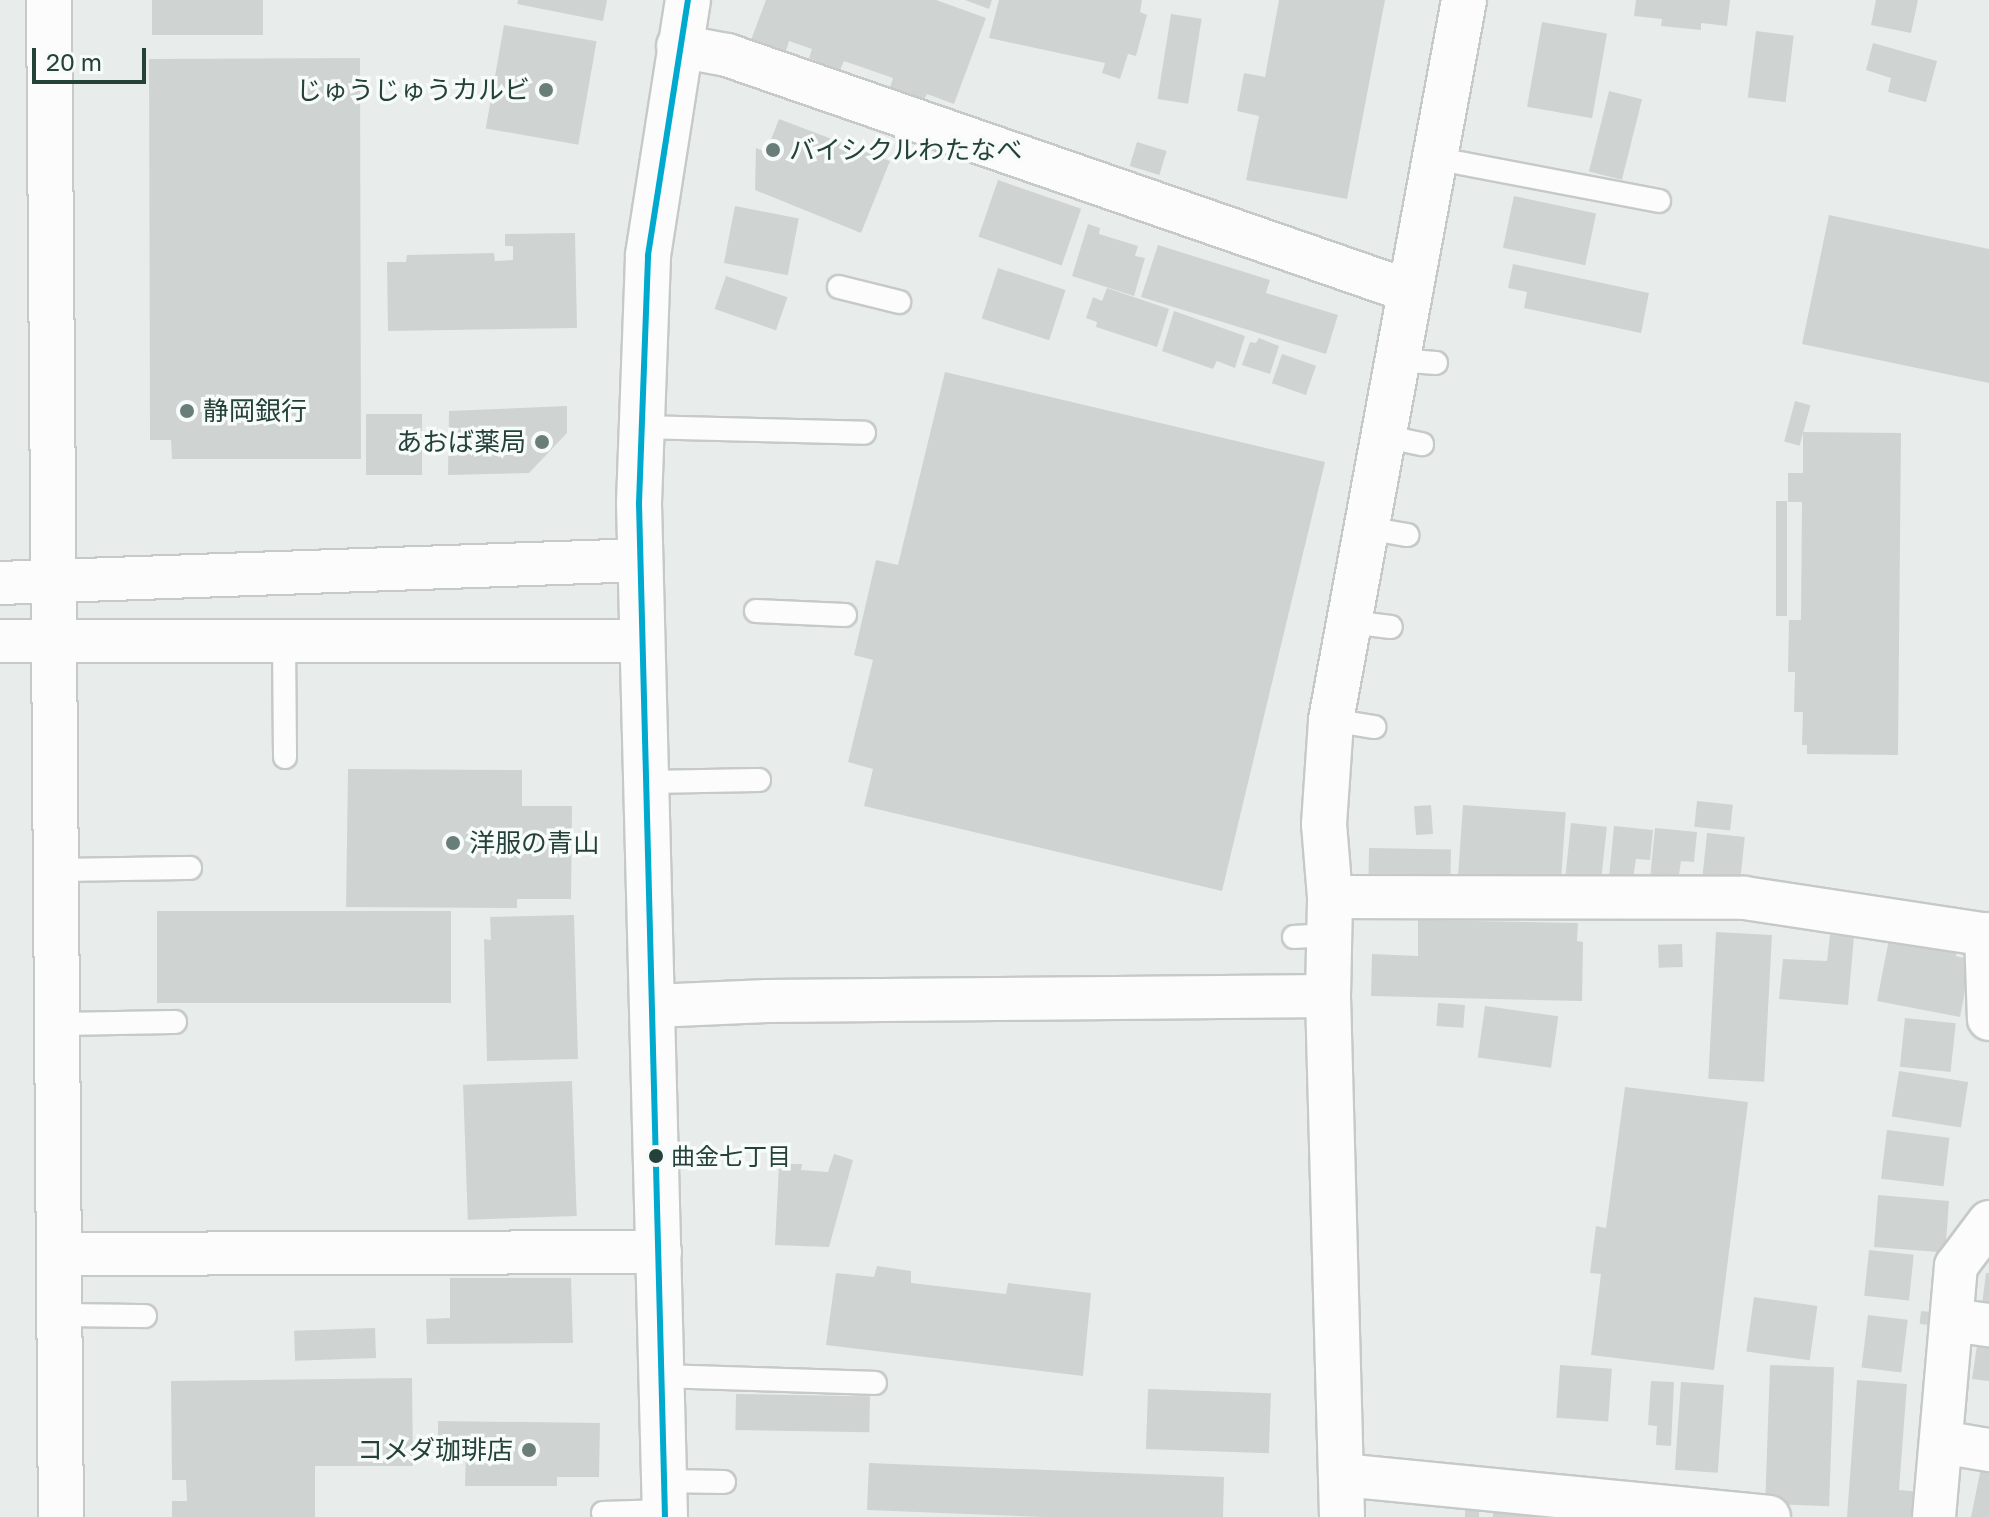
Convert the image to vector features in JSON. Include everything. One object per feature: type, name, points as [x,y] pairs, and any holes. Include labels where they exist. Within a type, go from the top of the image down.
[{"type":"street","points":[[49,0],[61,1517]]},
{"type":"street","points":[[664,1503],[664,1376],[641,560],[642,427],[648,255],[678,46],[688,0]]},
{"type":"street","points":[[1464,0],[1409,291],[1416,362],[1387,532],[1370,624],[1331,720],[1318,923],[1344,1104],[1351,1383],[1342,1496],[1769,1517]]},
{"type":"street","points":[[678,46],[727,55],[1409,291]]},
{"type":"street","points":[[0,583],[641,560]]},
{"type":"street","points":[[0,641],[643,641]]},
{"type":"street","points":[[1318,923],[1628,910],[1744,898],[1988,934],[1989,1019]]},
{"type":"street","points":[[653,1006],[767,1001],[1328,996]]},
{"type":"street","points":[[1934,1517],[1941,1442],[1970,1323],[1956,1266],[1989,1222]]},
{"type":"street","points":[[59,1254],[660,1252]]},
{"type":"street","points":[[1941,1442],[1989,1450]]},
{"type":"lane","points":[[1434,158],[1659,201]]},
{"type":"lane","points":[[839,287],[899,302]]},
{"type":"lane","points":[[642,427],[864,433]]},
{"type":"lane","points":[[756,611],[845,615]]},
{"type":"lane","points":[[284,641],[285,757]]},
{"type":"lane","points":[[1331,720],[1374,727]]},
{"type":"lane","points":[[647,782],[759,780]]},
{"type":"lane","points":[[56,870],[190,868]]},
{"type":"lane","points":[[58,1024],[175,1022]]},
{"type":"lane","points":[[60,1315],[145,1316]]},
{"type":"lane","points":[[664,1376],[875,1383]]},
{"type":"lane","points":[[603,1513],[664,1503],[724,1482]]},
{"type":"building","points":[[152,0],[263,0],[263,35],[152,35]]},
{"type":"building","points":[[518,0],[607,0],[603,21],[517,4]]},
{"type":"building","points":[[766,0],[936,0],[986,18],[954,104],[927,94],[923,102],[890,88],[893,78],[844,61],[840,70],[809,58],[812,49],[789,41],[786,51],[751,40]]},
{"type":"building","points":[[965,0],[992,0],[989,9]]},
{"type":"building","points":[[999,0],[1142,0],[1140,12],[1147,15],[1136,56],[1128,54],[1120,79],[1102,73],[1105,63],[989,38]]},
{"type":"building","points":[[1279,0],[1385,0],[1347,199],[1246,180],[1259,116],[1237,111],[1244,73],[1265,77]]},
{"type":"building","points":[[1636,0],[1730,0],[1727,26],[1701,23],[1701,30],[1661,26],[1662,19],[1634,16]]},
{"type":"building","points":[[1876,0],[1918,0],[1911,33],[1871,25]]},
{"type":"building","points":[[1171,14],[1202,19],[1188,104],[1158,99]]},
{"type":"building","points":[[1542,22],[1607,33],[1592,118],[1527,107]]},
{"type":"building","points":[[504,25],[597,41],[578,145],[486,128]]},
{"type":"building","points":[[1756,31],[1794,36],[1786,102],[1748,98]]},
{"type":"building","points":[[1873,43],[1937,61],[1926,102],[1888,92],[1891,78],[1866,70]]},
{"type":"building","points":[[360,58],[361,459],[172,459],[171,440],[150,440],[149,59]]},
{"type":"building","points":[[1609,91],[1642,99],[1622,180],[1589,172]]},
{"type":"building","points":[[779,119],[890,161],[861,233],[755,190],[756,148],[766,152]]},
{"type":"building","points":[[1137,142],[1167,151],[1159,175],[1130,166]]},
{"type":"building","points":[[998,180],[1081,209],[1062,265],[978,237]]},
{"type":"building","points":[[1514,196],[1596,213],[1585,265],[1503,248]]},
{"type":"building","points":[[735,206],[799,218],[788,275],[724,263]]},
{"type":"building","points":[[1829,215],[1989,249],[1989,383],[1802,344]]},
{"type":"building","points":[[1088,224],[1100,228],[1099,234],[1138,246],[1135,256],[1145,258],[1134,296],[1072,276]]},
{"type":"building","points":[[575,233],[577,328],[388,331],[387,262],[406,262],[407,255],[494,253],[495,261],[513,260],[513,246],[505,246],[505,234]]},
{"type":"building","points":[[1158,245],[1270,280],[1266,293],[1338,315],[1326,354],[1141,297]]},
{"type":"building","points":[[1513,264],[1649,293],[1641,333],[1524,308],[1527,292],[1508,288]]},
{"type":"building","points":[[998,268],[1066,290],[1049,340],[982,318]]},
{"type":"building","points":[[726,276],[787,297],[776,330],[715,309]]},
{"type":"building","points":[[1107,288],[1169,309],[1157,347],[1096,327],[1097,322],[1086,318],[1093,297],[1102,301]]},
{"type":"building","points":[[1174,311],[1245,336],[1235,368],[1217,361],[1213,369],[1162,351]]},
{"type":"building","points":[[1259,338],[1279,346],[1270,374],[1242,365],[1250,342],[1256,343]]},
{"type":"building","points":[[1282,354],[1316,366],[1306,395],[1272,383]]},
{"type":"building","points":[[945,372],[1325,462],[1222,891],[864,806],[873,769],[848,762],[873,660],[854,655],[876,560],[898,565]]},
{"type":"building","points":[[1795,401],[1810,405],[1800,446],[1784,442]]},
{"type":"building","points":[[567,406],[567,433],[529,473],[448,475],[449,411]]},
{"type":"building","points":[[366,414],[422,414],[422,475],[366,475]]},
{"type":"building","points":[[1803,432],[1901,433],[1898,755],[1807,754],[1807,745],[1802,745],[1803,712],[1794,712],[1795,672],[1788,672],[1789,620],[1801,620],[1802,502],[1788,502],[1788,473],[1803,473]]},
{"type":"building","points":[[1776,501],[1787,501],[1787,616],[1776,616]]},
{"type":"building","points":[[348,769],[522,770],[522,806],[572,806],[571,899],[517,899],[517,908],[346,907]]},
{"type":"building","points":[[1697,801],[1733,805],[1730,831],[1694,827]]},
{"type":"building","points":[[1431,805],[1433,834],[1416,835],[1414,806]]},
{"type":"building","points":[[1463,805],[1566,812],[1560,889],[1458,882]]},
{"type":"building","points":[[1571,823],[1607,827],[1601,879],[1565,876]]},
{"type":"building","points":[[1614,826],[1653,830],[1650,860],[1636,859],[1633,879],[1609,877]]},
{"type":"building","points":[[1655,828],[1697,832],[1694,862],[1681,861],[1678,881],[1650,879]]},
{"type":"building","points":[[1707,833],[1745,837],[1740,883],[1702,879]]},
{"type":"building","points":[[1369,848],[1451,849],[1450,878],[1368,877]]},
{"type":"building","points":[[157,911],[451,911],[451,1003],[157,1003]]},
{"type":"building","points":[[574,915],[578,1059],[487,1061],[484,939],[491,940],[490,917]]},
{"type":"building","points":[[1418,920],[1578,923],[1577,941],[1583,942],[1582,1001],[1371,996],[1372,954],[1418,956]]},
{"type":"building","points":[[1716,932],[1772,935],[1764,1082],[1708,1079]]},
{"type":"building","points":[[1830,935],[1854,936],[1848,1005],[1779,999],[1783,959],[1827,961]]},
{"type":"building","points":[[1889,939],[1956,950],[1956,956],[1971,960],[1960,1017],[1877,1001]]},
{"type":"building","points":[[1682,944],[1683,967],[1659,968],[1658,945]]},
{"type":"building","points":[[1438,1003],[1465,1005],[1463,1028],[1436,1026]]},
{"type":"building","points":[[1485,1006],[1558,1016],[1551,1068],[1478,1057]]},
{"type":"building","points":[[1905,1018],[1956,1023],[1951,1072],[1900,1067]]},
{"type":"building","points":[[1899,1071],[1968,1082],[1961,1127],[1892,1116]]},
{"type":"building","points":[[572,1081],[577,1216],[468,1220],[463,1085]]},
{"type":"building","points":[[1625,1087],[1748,1102],[1714,1370],[1591,1355],[1601,1274],[1590,1273],[1596,1226],[1606,1228]]},
{"type":"building","points":[[1887,1130],[1950,1138],[1944,1186],[1881,1179]]},
{"type":"building","points":[[834,1154],[853,1160],[829,1247],[775,1245],[779,1164],[802,1164],[801,1170],[828,1172]]},
{"type":"building","points":[[1878,1195],[1949,1201],[1946,1241],[1938,1252],[1874,1247]]},
{"type":"building","points":[[1869,1250],[1914,1255],[1909,1300],[1864,1296]]},
{"type":"building","points":[[877,1266],[911,1271],[911,1283],[1006,1294],[1008,1283],[1091,1293],[1083,1376],[826,1345],[836,1273],[874,1277]]},
{"type":"building","points":[[1986,1273],[1989,1273],[1989,1314],[1981,1313]]},
{"type":"building","points":[[450,1278],[571,1278],[573,1343],[427,1344],[426,1319],[450,1318]]},
{"type":"building","points":[[1754,1297],[1817,1306],[1810,1360],[1746,1351]]},
{"type":"building","points":[[1921,1311],[1941,1313],[1940,1326],[1920,1324]]},
{"type":"building","points":[[1868,1315],[1908,1320],[1901,1372],[1862,1368]]},
{"type":"building","points":[[375,1328],[376,1358],[295,1361],[294,1331]]},
{"type":"building","points":[[1977,1345],[1989,1347],[1989,1381],[1972,1379]]},
{"type":"building","points":[[1560,1365],[1612,1369],[1608,1421],[1556,1418]]},
{"type":"building","points":[[1770,1365],[1834,1367],[1829,1506],[1765,1504]]},
{"type":"building","points":[[412,1378],[413,1466],[315,1466],[315,1517],[172,1517],[172,1501],[187,1501],[186,1480],[172,1480],[171,1381]]},
{"type":"building","points":[[1857,1380],[1907,1384],[1899,1490],[1922,1492],[1920,1517],[1847,1517]]},
{"type":"building","points":[[1651,1381],[1674,1382],[1671,1446],[1656,1445],[1657,1426],[1648,1425]]},
{"type":"building","points":[[1681,1382],[1724,1385],[1718,1473],[1675,1470]]},
{"type":"building","points":[[1148,1389],[1271,1393],[1269,1453],[1146,1449]]},
{"type":"building","points":[[736,1394],[870,1396],[869,1432],[735,1430]]},
{"type":"building","points":[[438,1421],[600,1423],[599,1477],[557,1477],[557,1486],[465,1486],[466,1452],[438,1451]]},
{"type":"building","points":[[869,1463],[1224,1477],[1223,1517],[1044,1517],[867,1510]]},
{"type":"building","points":[[1981,1468],[1989,1470],[1989,1517],[1971,1517]]},
{"type":"building","points":[[1493,1509],[1578,1517],[1493,1517]]},
{"type":"building","points":[[1465,1510],[1479,1510],[1479,1517],[1465,1517]]},
{"type":"transit line","points":[[665,1517],[639,503],[648,255],[688,0]]},
{"type":"place","name":"じゅうじゅうカルビ","points":[[546,90]]},
{"type":"place","name":"バイシクルわたなべ","points":[[773,150]]},
{"type":"place","name":"静岡銀行","points":[[187,411]]},
{"type":"place","name":"あおば薬局","points":[[542,442]]},
{"type":"place","name":"洋服の青山","points":[[453,843]]},
{"type":"place","name":"曲金七丁目","points":[[656,1156]]},
{"type":"place","name":"コメダ珈琲店","points":[[529,1450]]}]
